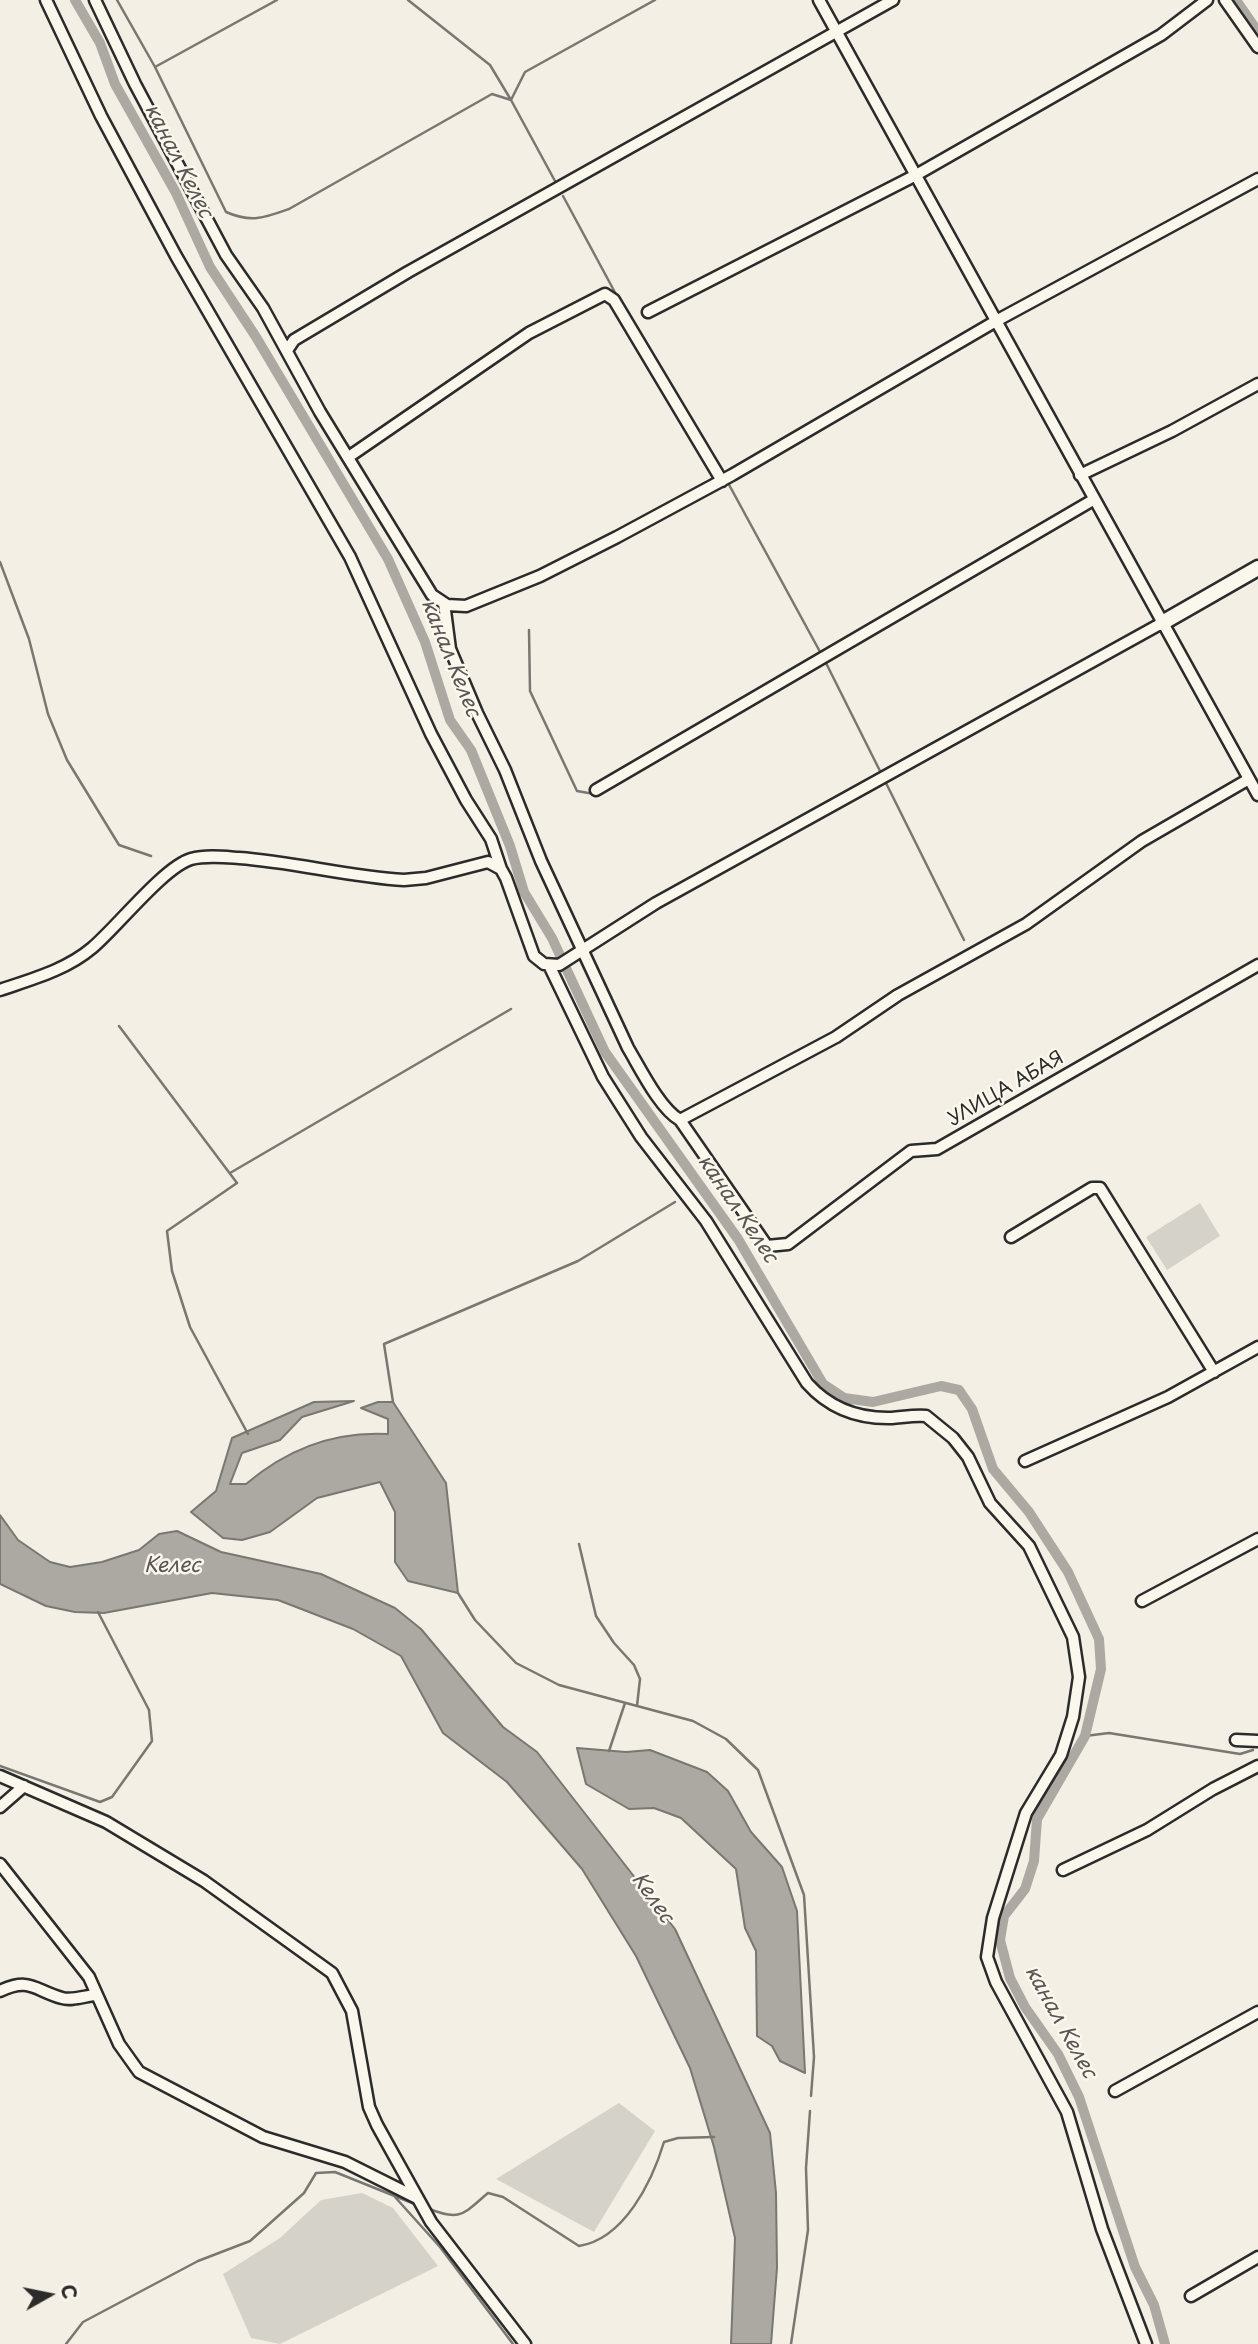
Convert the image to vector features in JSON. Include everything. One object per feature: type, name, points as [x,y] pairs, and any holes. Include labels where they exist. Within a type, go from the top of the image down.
[{"type":"main road","points":[[1162,623],[1258,568]]},
{"type":"street","points":[[46,0],[101,116],[176,256],[350,556],[432,734],[466,800],[491,839],[529,946],[539,961],[554,965],[575,957],[656,903],[1162,623]]},
{"type":"street","points":[[95,0],[135,85],[226,255],[288,349],[291,363],[350,456],[432,595],[443,603],[466,606],[540,576],[726,479],[996,321],[1258,179]]},
{"type":"street","points":[[819,0],[1258,795]]},
{"type":"street","points":[[288,349],[294,340],[408,272],[893,0]]},
{"type":"street","points":[[648,312],[916,175],[1161,35],[1208,0]]},
{"type":"street","points":[[1225,0],[1258,47]]},
{"type":"street","points":[[350,456],[528,333],[605,294],[614,300],[726,479]]},
{"type":"street","points":[[1080,475],[1258,384]]},
{"type":"street","points":[[596,790],[736,710],[823,655],[1093,500]]},
{"type":"street","points":[[443,603],[450,649],[584,950],[644,1077],[673,1115],[681,1120],[836,1037],[898,995],[1026,924],[1142,841],[1249,779]]},
{"type":"street","points":[[0,990],[44,976],[91,949],[173,869],[198,858],[271,860],[404,880],[438,876],[483,862],[501,869]]},
{"type":"street","points":[[554,965],[603,1077],[641,1137],[706,1221],[807,1383],[823,1399],[853,1414],[866,1418],[926,1416],[954,1438],[968,1457],[990,1503],[1029,1546],[1073,1637],[1079,1677],[1073,1717],[1061,1755],[1026,1813],[993,1917],[987,1957],[1001,1992],[1067,2112],[1102,2229],[1146,2344]]},
{"type":"street","name":"УЛИЦА АБАЯ","points":[[681,1120],[764,1244],[779,1247],[788,1244],[911,1151],[937,1149],[1258,965]]},
{"type":"street","points":[[1011,1237],[1093,1188],[1100,1188],[1214,1372]]},
{"type":"street","points":[[1025,1461],[1122,1419],[1258,1347]]},
{"type":"street","points":[[1142,1601],[1258,1539]]},
{"type":"street","points":[[1236,1740],[1258,1741]]},
{"type":"street","points":[[1063,1870],[1147,1830],[1213,1789],[1258,1766]]},
{"type":"street","points":[[0,1776],[106,1822],[204,1881],[332,1973],[352,2011],[369,2108],[415,2197],[525,2344]]},
{"type":"street","points":[[0,1807],[24,1786]]},
{"type":"street","points":[[0,1864],[89,1977],[95,1995],[120,2044],[139,2072],[263,2137],[345,2162],[415,2197]]},
{"type":"street","points":[[0,1991],[17,1983],[35,1985],[65,2000],[95,1995]]},
{"type":"street","points":[[1115,2091],[1258,2012]]},
{"type":"street","points":[[1191,2296],[1258,2257]]},
{"type":"shaded area","points":[[1200,1203],[1220,1236],[1167,1270],[1146,1237]]},
{"type":"shaded area","points":[[619,2103],[655,2131],[594,2232],[496,2179]]},
{"type":"shaded area","points":[[362,2193],[393,2208],[438,2266],[280,2344],[251,2338],[223,2274],[280,2238],[321,2200]]},
{"type":"water","points":[[354,1401],[302,1417],[280,1440],[242,1453],[230,1484],[246,1484],[294,1452],[330,1439],[388,1434],[388,1419],[361,1408],[378,1402],[393,1402],[446,1483],[458,1593],[408,1581],[395,1562],[395,1512],[380,1482],[317,1498],[270,1532],[242,1540],[223,1538],[191,1512],[216,1491],[232,1438],[314,1402]]},
{"type":"water","name":"Келес","points":[[0,1515],[18,1540],[50,1562],[70,1567],[102,1562],[139,1550],[159,1534],[177,1531],[221,1552],[321,1574],[395,1608],[421,1629],[503,1727],[537,1752],[675,1929],[770,2133],[776,2193],[777,2268],[771,2344],[731,2344],[735,2238],[714,2147],[690,2068],[636,1956],[582,1869],[507,1782],[443,1733],[401,1656],[353,1629],[278,1600],[212,1593],[104,1613],[75,1612],[46,1606],[0,1584]]},
{"type":"water","points":[[577,1748],[626,1752],[650,1750],[707,1772],[728,1791],[751,1832],[782,1867],[797,1911],[805,2073],[780,2061],[772,2046],[757,2036],[756,1951],[745,1928],[736,1869],[681,1818],[654,1808],[629,1809],[586,1784]]},
{"type":"waterway","name":"канал Келес","points":[[75,0],[100,43],[115,84],[176,193],[210,267],[256,337],[388,559],[425,642],[450,720],[471,750],[510,846],[524,892],[552,938],[605,1052],[738,1239],[823,1384],[844,1398],[873,1402],[941,1386],[959,1390],[972,1409],[993,1469],[1029,1512],[1068,1572],[1099,1639],[1101,1669],[1085,1736],[1037,1819],[1034,1861],[1025,1889],[1004,1916],[1000,1940],[1010,1978],[1025,2007],[1058,2054],[1079,2097],[1135,2267],[1154,2305],[1165,2344]]},
{"type":"waterway","points":[[117,0],[155,67],[226,212],[258,218],[289,209],[492,94],[511,100],[555,181]]},
{"type":"waterway","points":[[155,67],[277,0]]},
{"type":"waterway","points":[[408,0],[490,65],[511,100]]},
{"type":"waterway","points":[[511,100],[525,72],[655,0]]},
{"type":"waterway","points":[[1236,0],[1258,32]]},
{"type":"waterway","points":[[563,196],[618,298]]},
{"type":"waterway","points":[[679,399],[722,472]]},
{"type":"waterway","points":[[727,481],[825,661],[882,775]]},
{"type":"waterway","points":[[0,562],[29,639],[48,714],[67,760],[119,845],[151,856]]},
{"type":"waterway","points":[[529,630],[530,691],[577,791],[594,794]]},
{"type":"waterway","points":[[885,781],[964,940]]},
{"type":"waterway","points":[[230,1173],[511,1009]]},
{"type":"waterway","points":[[119,1026],[237,1183],[167,1231],[172,1271],[190,1327],[248,1434]]},
{"type":"waterway","points":[[393,1402],[384,1344],[578,1261],[675,1202]]},
{"type":"waterway","points":[[579,1544],[596,1616],[614,1643],[634,1665],[640,1679],[637,1706]]},
{"type":"waterway","points":[[458,1593],[475,1620],[516,1663],[559,1685],[693,1721],[726,1739],[758,1770],[804,1895],[814,2057],[811,2096]]},
{"type":"waterway","points":[[0,1766],[100,1802],[112,1797],[152,1741],[149,1710],[98,1612]]},
{"type":"waterway","points":[[609,1751],[625,1703]]},
{"type":"waterway","points":[[1085,1736],[1109,1733],[1240,1754],[1253,1750]]},
{"type":"waterway","points":[[791,2344],[808,2230],[806,2168],[810,2111]]},
{"type":"waterway","points":[[427,2208],[447,2215],[461,2214],[488,2193],[503,2197],[579,2246],[595,2241],[623,2221],[644,2191],[664,2142],[678,2138],[714,2137]]},
{"type":"waterway","points":[[66,2344],[83,2322],[198,2261],[250,2241],[304,2193],[316,2173],[335,2172],[417,2205]]},
{"type":"waterway","points":[[395,2197],[440,2247],[513,2344]]}]
